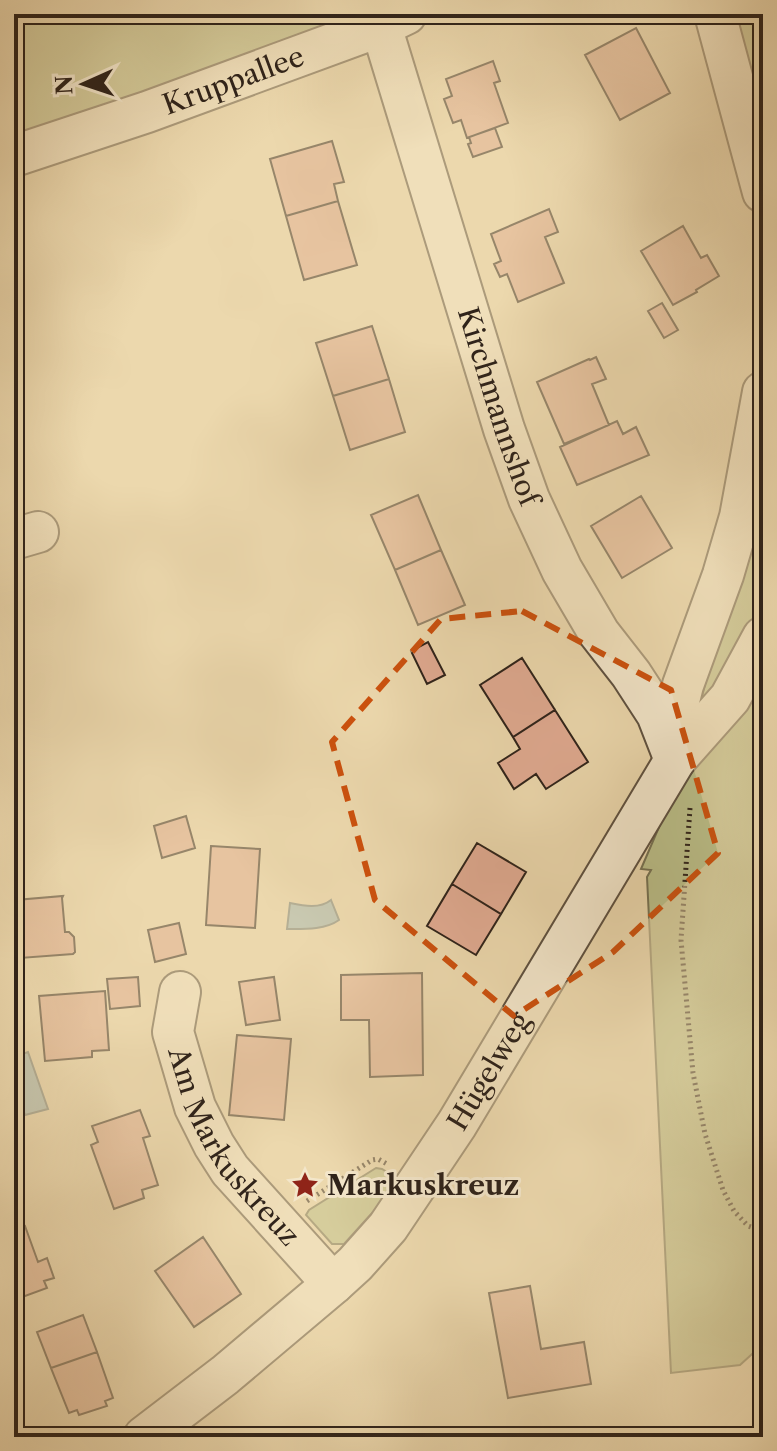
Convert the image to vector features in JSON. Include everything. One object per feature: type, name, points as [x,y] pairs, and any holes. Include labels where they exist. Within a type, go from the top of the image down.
[{"type":"street","points":[[715,14],[763,192]]},
{"type":"street","name":"Kruppallee","points":[[14,156],[147,112],[394,20]]},
{"type":"street","name":"Kirchmannshof","points":[[394,20],[504,429],[529,499],[562,570],[584,608],[657,714],[675,760]]},
{"type":"street","name":"Hügelweg","points":[[675,760],[677,709],[740,517],[763,392]]},
{"type":"street","name":"Hügelweg","points":[[144,1437],[225,1375],[333,1284],[388,1227],[457,1124],[675,760],[730,698],[763,637]]},
{"type":"street","name":"Am Markuskreuz","points":[[180,992],[173,1032],[195,1107],[214,1145],[230,1170],[333,1284]]},
{"type":"path","points":[[675,760],[691,801],[681,940],[693,1073],[705,1134],[723,1190],[734,1211],[748,1226],[763,1231]]},
{"type":"path","points":[[275,1220],[372,1160],[383,1161],[417,1183]]},
{"type":"path","points":[[20,1425],[28,1437]]},
{"type":"highlighted area","points":[[522,611],[671,690],[718,853],[613,952],[514,1016],[375,900],[332,742],[441,619]]},
{"type":"green space","points":[[14,14],[419,14],[14,153]]},
{"type":"green space","points":[[726,14],[763,14],[763,147]]},
{"type":"green space","points":[[763,434],[763,1344],[740,1365],[671,1373],[647,877],[651,870],[641,869],[687,762]]},
{"type":"green space","points":[[376,1168],[398,1179],[344,1244],[332,1244],[306,1215],[309,1210]]},
{"type":"water","points":[[331,900],[339,920],[321,927],[287,929],[290,903],[317,906]]},
{"type":"water","points":[[28,1052],[48,1109],[25,1115],[14,1083],[14,1057]]},
{"type":"building","points":[[636,28],[670,93],[620,120],[585,55]]},
{"type":"building","points":[[493,61],[500,81],[494,83],[508,123],[467,138],[461,120],[453,123],[444,99],[452,96],[446,79]]},
{"type":"building","points":[[495,128],[502,147],[473,157],[469,137]]},
{"type":"building","points":[[332,141],[344,182],[334,184],[338,201],[286,216],[270,159]]},
{"type":"building","points":[[338,201],[357,265],[304,280],[286,216]]},
{"type":"building","points":[[549,209],[558,232],[545,237],[564,283],[518,302],[507,274],[500,277],[494,264],[501,261],[491,234]]},
{"type":"building","points":[[683,226],[701,258],[707,255],[719,276],[673,305],[641,251]]},
{"type":"building","points":[[662,303],[678,330],[664,338],[648,311]]},
{"type":"building","points":[[372,326],[389,379],[333,396],[316,343]]},
{"type":"building","points":[[596,357],[606,379],[592,384],[609,425],[564,444],[537,382]]},
{"type":"building","points":[[389,379],[405,432],[350,450],[333,396]]},
{"type":"building","points":[[617,421],[623,434],[636,427],[649,455],[577,485],[560,447]]},
{"type":"building","points":[[418,495],[441,550],[395,570],[371,515]]},
{"type":"building","points":[[641,496],[672,548],[622,578],[591,526]]},
{"type":"building","points":[[441,550],[465,605],[418,625],[395,570]]},
{"type":"building","points":[[428,642],[445,675],[427,684],[411,651]]},
{"type":"building","points":[[522,658],[555,710],[513,737],[480,685]]},
{"type":"building","points":[[555,710],[588,762],[546,789],[536,774],[514,789],[498,763],[520,749],[513,737]]},
{"type":"building","points":[[186,816],[195,848],[162,858],[154,826]]},
{"type":"building","points":[[477,843],[526,872],[501,914],[452,884]]},
{"type":"building","points":[[211,846],[260,849],[255,928],[206,925]]},
{"type":"building","points":[[452,884],[501,914],[476,955],[427,926]]},
{"type":"building","points":[[63,896],[65,932],[74,937],[75,952],[20,958],[16,900]]},
{"type":"building","points":[[179,923],[186,954],[155,962],[148,930]]},
{"type":"building","points":[[422,973],[423,1075],[370,1077],[369,1020],[341,1020],[341,975]]},
{"type":"building","points":[[138,977],[140,1006],[110,1009],[107,979]]},
{"type":"building","points":[[274,977],[280,1020],[246,1025],[239,982]]},
{"type":"building","points":[[105,991],[109,1050],[92,1051],[92,1057],[45,1061],[39,996]]},
{"type":"building","points":[[237,1035],[291,1039],[284,1120],[229,1115]]},
{"type":"building","points":[[140,1110],[150,1136],[143,1138],[158,1185],[142,1190],[144,1198],[114,1209],[91,1145],[98,1142],[92,1126]]},
{"type":"building","points":[[25,1226],[38,1262],[47,1258],[54,1278],[44,1281],[47,1288],[14,1300],[14,1229]]},
{"type":"building","points":[[203,1237],[241,1294],[194,1327],[155,1271]]},
{"type":"building","points":[[530,1286],[541,1349],[584,1342],[591,1384],[508,1398],[489,1293]]},
{"type":"building","points":[[83,1315],[97,1352],[51,1368],[37,1332]]},
{"type":"building","points":[[97,1352],[113,1398],[105,1401],[107,1406],[79,1415],[77,1410],[69,1413],[51,1368]]},
{"type":"place","name":"Markuskreuz","points":[[305,1185]]}]
